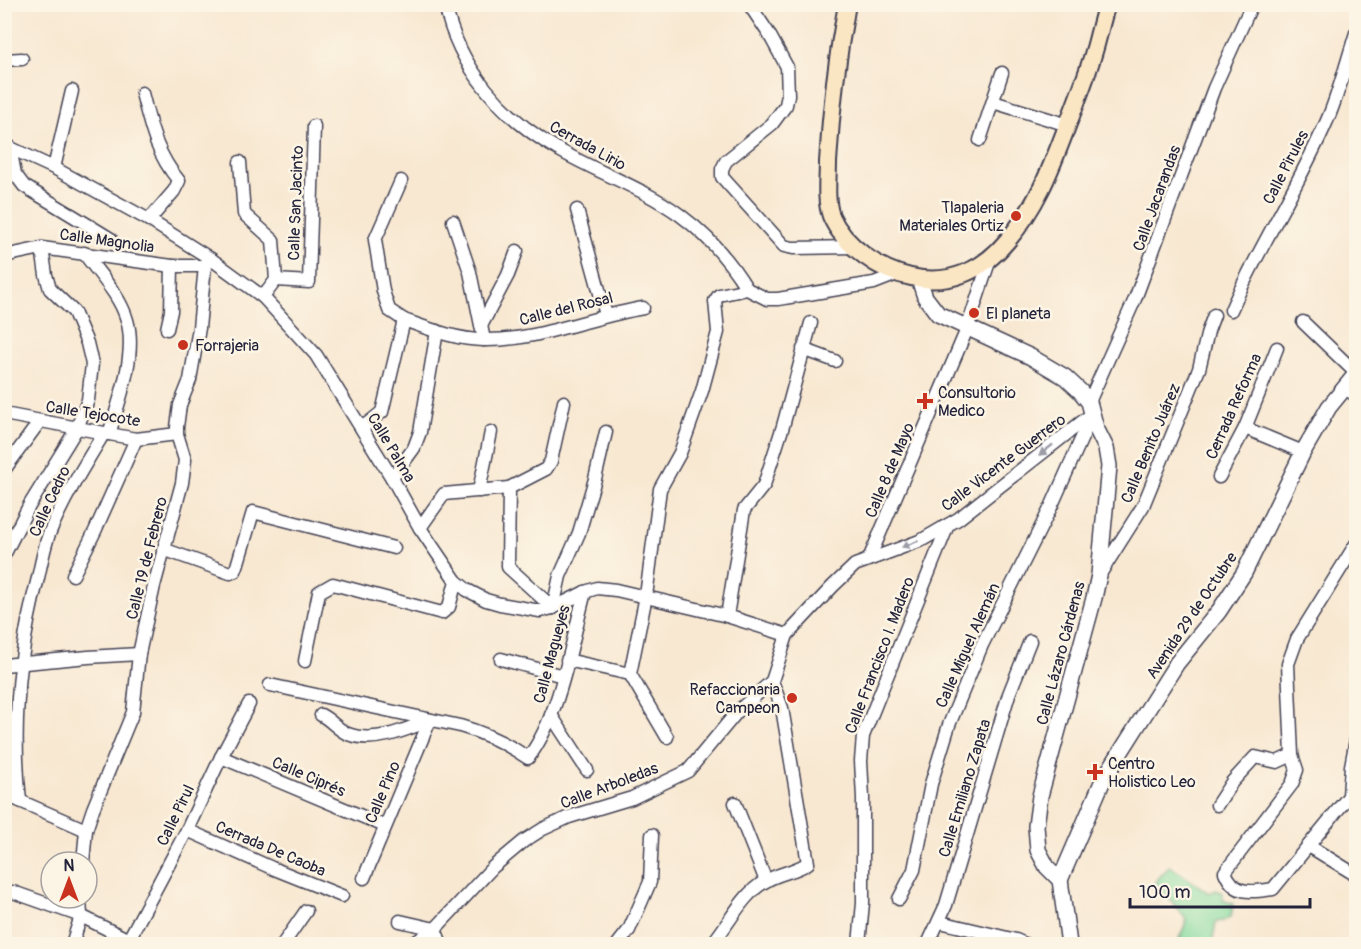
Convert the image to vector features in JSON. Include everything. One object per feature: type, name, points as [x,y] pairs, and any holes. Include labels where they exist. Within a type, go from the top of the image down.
[{"type":"main road","points":[[847,4],[838,53],[830,130],[828,202],[836,225],[872,261],[897,274],[919,279],[955,277],[974,270],[990,259],[1008,240],[1042,190],[1068,125],[1107,4]]},
{"type":"street","name":"Cerrada Lirio","points":[[445,4],[448,22],[472,73],[497,104],[533,134],[678,214],[736,270],[747,289]]},
{"type":"street","points":[[749,4],[787,67],[788,95],[786,105],[772,124],[726,161],[722,169],[722,177],[784,246],[793,248],[856,247]]},
{"type":"street","name":"Calle Jacarandas","points":[[1091,408],[1135,299],[1214,88],[1252,4]]},
{"type":"street","name":"Calle Pirules","points":[[1231,310],[1246,275],[1279,217],[1329,116],[1356,33]]},
{"type":"street","points":[[4,60],[22,59]]},
{"type":"street","points":[[980,140],[1002,73]]},
{"type":"street","points":[[54,168],[72,91]]},
{"type":"street","points":[[142,93],[155,143],[169,169],[179,181],[174,191],[149,220]]},
{"type":"street","points":[[993,102],[1068,125]]},
{"type":"street","name":"Calle San Jacinto","points":[[276,280],[309,282],[314,126]]},
{"type":"street","points":[[7,146],[15,174],[24,186],[111,239]]},
{"type":"street","name":"Calle Palma","points":[[7,146],[54,168],[149,220],[208,263],[263,297],[316,356],[362,428],[420,528],[456,581],[467,590],[486,600],[540,611],[553,608],[597,588],[646,596],[727,616],[787,635]]},
{"type":"street","points":[[240,162],[244,214],[273,240],[276,280],[263,297]]},
{"type":"street","points":[[362,428],[382,412],[404,320],[389,310],[383,291],[375,240],[400,181]]},
{"type":"street","points":[[577,210],[606,315]]},
{"type":"street","points":[[453,221],[470,272],[484,340]]},
{"type":"street","points":[[4,555],[29,506],[77,428],[88,400],[92,364],[87,343],[74,312],[50,289],[42,248]]},
{"type":"street","name":"Calle Magnolia","points":[[4,256],[42,248],[172,266],[208,263]]},
{"type":"street","points":[[481,326],[508,275],[517,251]]},
{"type":"street","name":"Calle Cedro","points":[[20,801],[17,777],[21,663],[48,536],[72,485],[106,434],[123,389],[130,355],[128,320],[114,292],[84,253]]},
{"type":"street","name":"Calle 8 de Mayo","points":[[869,559],[967,329],[990,259]]},
{"type":"street","name":"Calle 19 de Febrero","points":[[84,850],[86,830],[93,809],[133,712],[139,654],[185,467],[183,450],[177,435],[180,405],[190,380],[208,263]]},
{"type":"street","points":[[167,329],[171,311],[172,266]]},
{"type":"street","points":[[667,737],[630,674],[646,596],[660,489],[680,453],[702,391],[718,332],[715,301],[719,295],[747,289],[767,299],[778,299],[874,283],[897,274]]},
{"type":"street","name":"Calle Lázaro Cárdenas","points":[[919,279],[925,297],[938,314],[1039,362],[1065,377],[1091,408],[1096,428],[1106,448],[1108,466],[1099,575],[1040,796],[1036,826],[1038,850],[1047,867],[1060,880]]},
{"type":"street","name":"Calle del Rosal","points":[[404,320],[437,331],[484,340],[526,337],[606,315],[643,309]]},
{"type":"street","name":"Calle Benito Juárez","points":[[1099,575],[1143,506],[1199,369],[1214,315]]},
{"type":"street","points":[[1303,322],[1356,373]]},
{"type":"street","points":[[727,616],[744,510],[764,485],[783,426],[811,323]]},
{"type":"street","points":[[392,478],[414,448],[420,432],[437,331]]},
{"type":"street","name":"Cerrada Reforma","points":[[1219,477],[1245,428],[1277,348]]},
{"type":"street","points":[[803,349],[836,361]]},
{"type":"street","name":"Avenida 29 de Octubre","points":[[1060,880],[1103,780],[1177,663],[1220,611],[1244,573],[1303,452],[1329,407],[1351,391],[1356,373]]},
{"type":"street","points":[[420,528],[444,494],[509,488],[546,469],[551,460],[564,402]]},
{"type":"street","name":"Calle Vicente Guerrero","points":[[787,635],[855,566],[922,540],[948,525],[1091,408]]},
{"type":"street","name":"Calle Miguel Alemán","points":[[899,899],[914,870],[932,784],[950,725],[982,645],[1052,505],[1091,408]]},
{"type":"street","name":"Calle Tejocote","points":[[4,414],[136,439],[177,435]]},
{"type":"street","points":[[4,470],[40,421]]},
{"type":"street","points":[[1245,428],[1303,452]]},
{"type":"street","points":[[479,491],[491,432]]},
{"type":"street","points":[[509,488],[508,567],[553,608],[560,576],[579,533],[606,432]]},
{"type":"street","points":[[73,575],[136,439]]},
{"type":"street","points":[[163,549],[230,573],[235,571],[253,512],[394,548]]},
{"type":"street","name":"Calle Francisco I. Madero","points":[[859,945],[863,903],[861,760],[863,736],[948,525]]},
{"type":"street","points":[[1356,544],[1297,639],[1288,664],[1292,755],[1297,770],[1292,784],[1226,872],[1230,883],[1241,891],[1273,890],[1349,796],[1356,740]]},
{"type":"street","points":[[305,661],[319,592],[333,584],[442,613],[449,607],[456,581]]},
{"type":"street","name":"Calle Magueyes","points":[[270,685],[481,732],[508,744],[528,758],[538,744],[558,699],[585,592]]},
{"type":"street","points":[[716,943],[752,891],[766,881],[808,863],[782,708],[772,681],[787,635]]},
{"type":"street","name":"Calle Emiliano Zapata","points":[[928,945],[946,905],[1009,694],[1030,641]]},
{"type":"street","points":[[4,665],[139,654]]},
{"type":"street","points":[[501,659],[563,676]]},
{"type":"street","points":[[567,660],[630,674]]},
{"type":"street","name":"Calle Arboledas","points":[[413,945],[435,929],[493,867],[524,841],[568,817],[632,798],[688,771],[737,712],[772,681]]},
{"type":"street","name":"Calle Pirul","points":[[4,895],[13,892],[81,916],[133,942],[221,757],[249,704]]},
{"type":"street","points":[[321,715],[349,735],[368,737],[399,733],[430,720]]},
{"type":"street","points":[[552,715],[587,770]]},
{"type":"street","name":"Calle Pino","points":[[364,878],[430,720]]},
{"type":"street","points":[[1217,805],[1232,782],[1255,757],[1276,762],[1292,755]]},
{"type":"street","name":"Calle Ciprés","points":[[221,757],[385,826]]},
{"type":"street","points":[[4,794],[86,830]]},
{"type":"street","points":[[735,803],[766,881]]},
{"type":"street","name":"Cerrada De Caoba","points":[[187,830],[342,896]]},
{"type":"street","points":[[618,945],[629,930],[650,882],[652,835]]},
{"type":"street","points":[[1309,846],[1356,875]]},
{"type":"street","points":[[1060,880],[1069,945]]},
{"type":"street","points":[[72,945],[81,910]]},
{"type":"street","points":[[283,945],[306,911]]},
{"type":"street","points":[[400,921],[435,929],[441,945]]},
{"type":"street","points":[[940,922],[1018,943]]},
{"type":"green space","points":[[1170,866],[1209,893],[1217,890],[1223,893],[1223,900],[1233,904],[1231,917],[1216,922],[1212,944],[1179,939],[1187,920],[1155,882]]},
{"type":"place","name":"Tlapaleria Materiales Ortiz","points":[[1016,216]]},
{"type":"place","name":"El planeta","points":[[974,313]]},
{"type":"place","name":"Forrajeria","points":[[183,345]]},
{"type":"place","name":"Consultorio Medico","points":[[925,401]]},
{"type":"place","name":"Refaccionaria Campeon","points":[[792,698]]},
{"type":"place","name":"Centro Holistico Leo","points":[[1095,772]]}]
